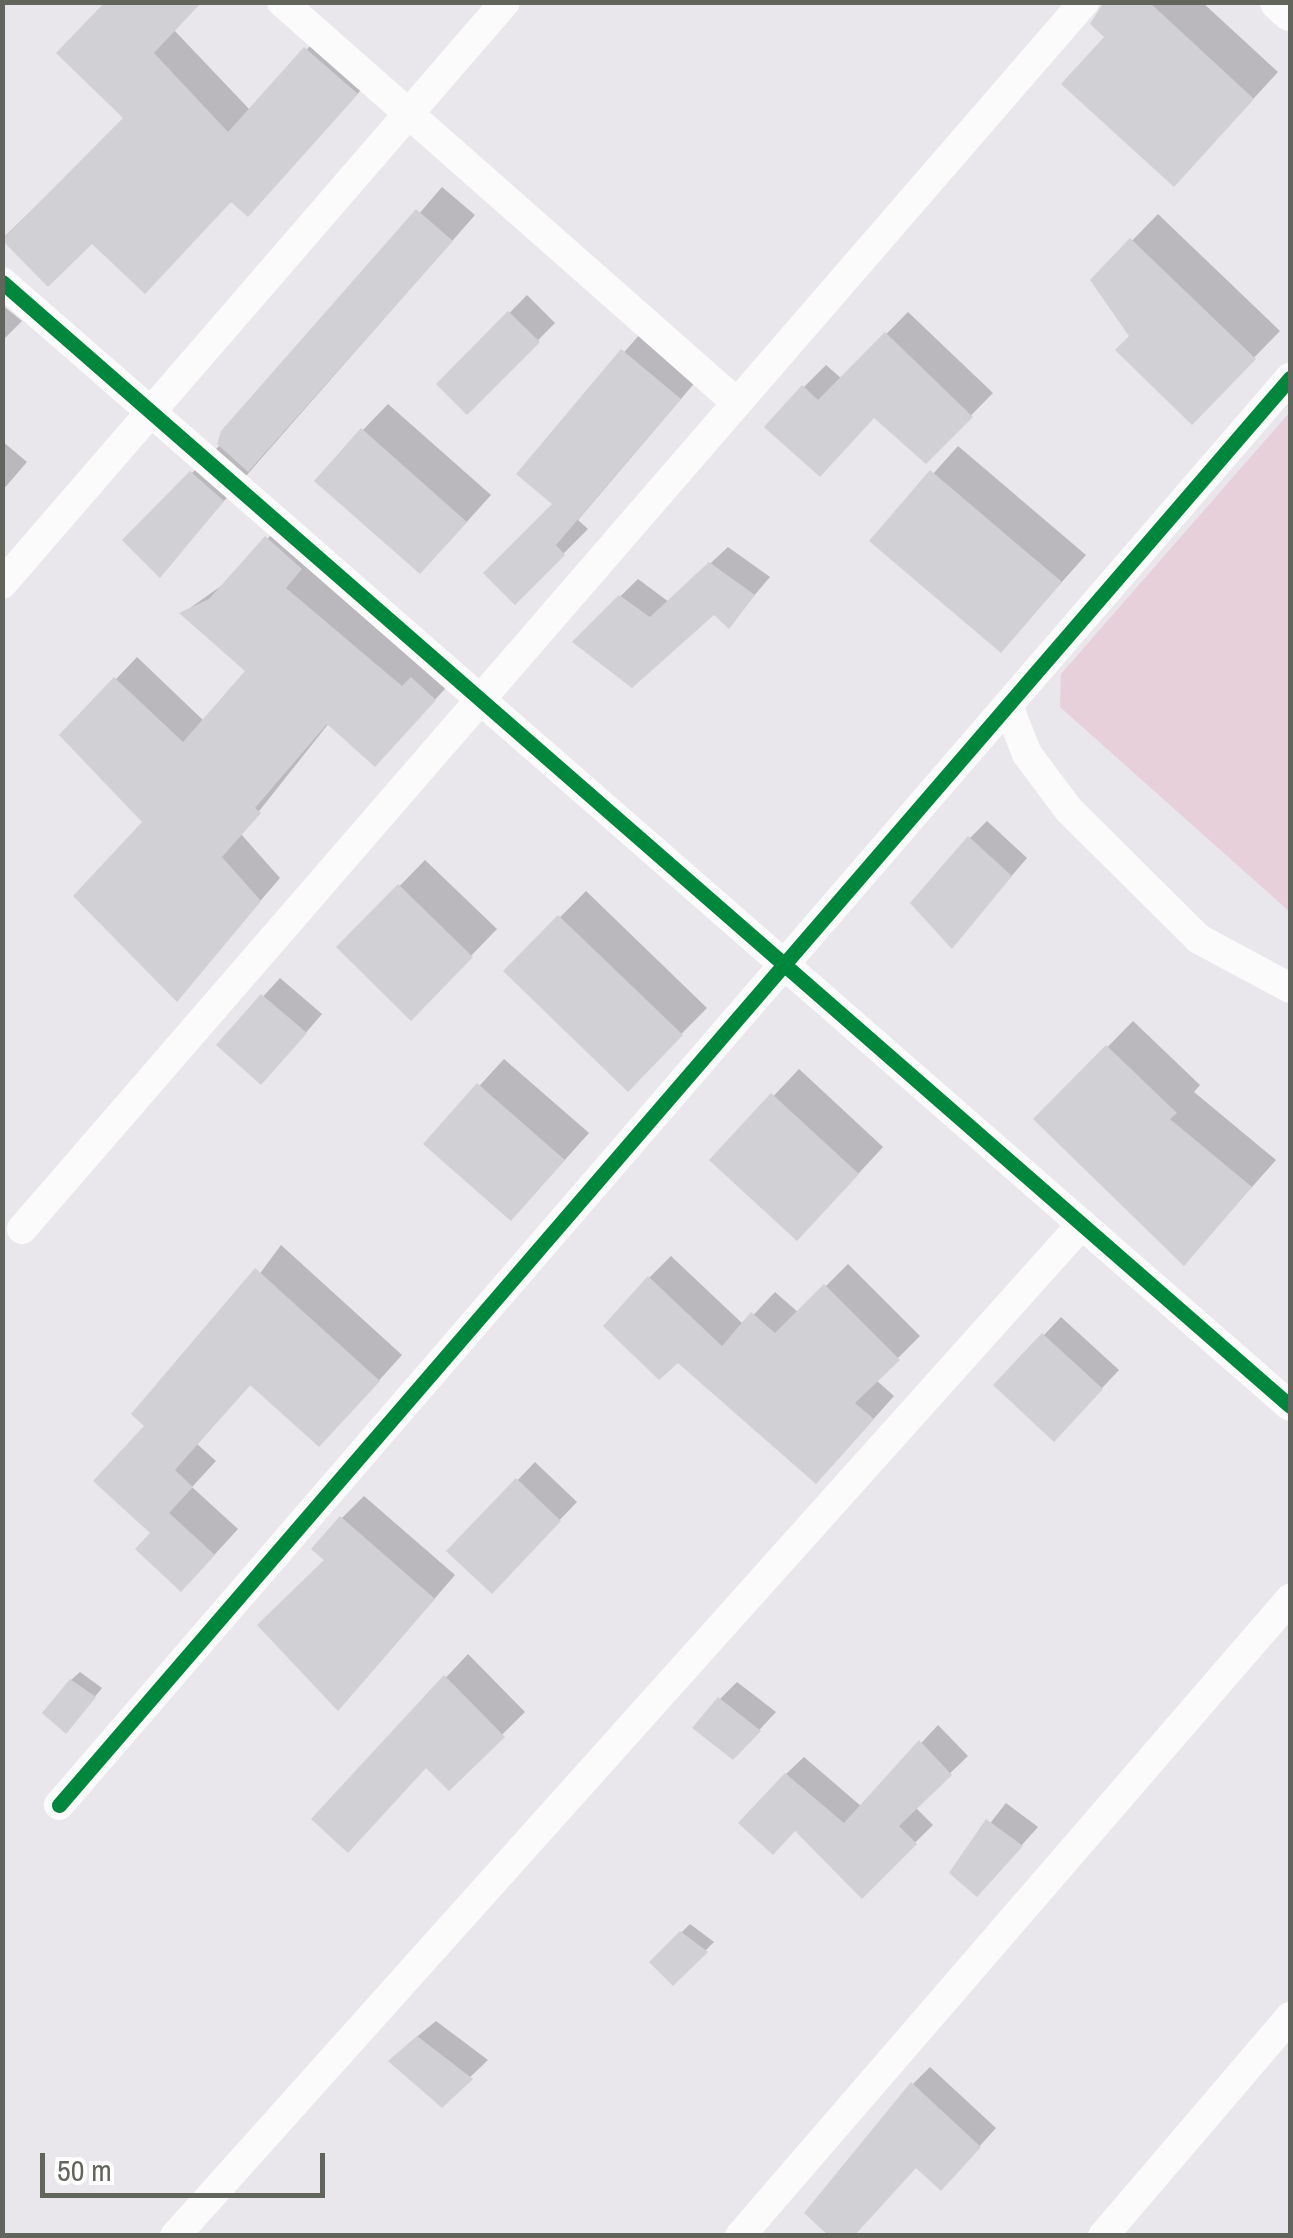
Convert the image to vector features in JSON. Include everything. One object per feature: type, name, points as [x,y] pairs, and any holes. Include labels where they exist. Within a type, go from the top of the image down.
[{"type":"street","points":[[282,2],[736,403]]},
{"type":"street","points":[[2,584],[505,2]]},
{"type":"street","points":[[22,1228],[1084,2]]},
{"type":"street","points":[[1279,2],[1290,12]]},
{"type":"street","points":[[2,282],[1290,1406]]},
{"type":"street","points":[[59,1805],[1290,378]]},
{"type":"street","points":[[1008,706],[1026,754],[1068,809],[1199,939],[1290,988]]},
{"type":"street","points":[[175,2236],[1082,1224]]},
{"type":"street","points":[[740,2236],[1290,1599]]},
{"type":"street","points":[[1103,2236],[1290,2017]]},
{"type":"shaded area","points":[[1290,412],[1290,912],[1060,707],[1061,674]]},
{"type":"building","points":[[105,2],[202,2],[154,53],[228,132],[304,47],[358,94],[248,217],[231,202],[145,294],[92,244],[48,287],[2,240],[123,118],[56,53]]},
{"type":"building","points":[[1104,2],[1149,2],[1254,99],[1174,187],[1061,84],[1104,37],[1090,24]]},
{"type":"building","points":[[416,209],[453,241],[248,472],[217,444],[221,431]]},
{"type":"building","points":[[1130,238],[1256,359],[1192,425],[1115,350],[1129,336],[1090,280]]},
{"type":"building","points":[[508,311],[540,342],[467,415],[436,384]]},
{"type":"building","points":[[885,332],[973,417],[926,464],[874,418],[820,477],[764,427],[802,385],[818,400]]},
{"type":"building","points":[[621,349],[681,399],[556,545],[565,555],[515,605],[483,573],[552,504],[516,474]]},
{"type":"building","points":[[361,428],[467,522],[420,574],[314,481]]},
{"type":"building","points":[[930,470],[1062,582],[1001,653],[869,541]]},
{"type":"building","points":[[190,471],[224,501],[160,578],[122,540]]},
{"type":"building","points":[[265,536],[302,569],[286,588],[402,686],[411,677],[436,700],[375,767],[327,724],[255,808],[261,813],[222,857],[261,901],[177,1002],[73,896],[142,822],[59,735],[114,677],[183,742],[245,671],[179,613],[209,599]]},
{"type":"building","points":[[709,562],[755,595],[729,629],[714,615],[632,688],[572,642],[619,595],[650,617]]},
{"type":"building","points":[[968,836],[1012,876],[952,949],[910,903]]},
{"type":"building","points":[[398,884],[473,957],[411,1021],[336,947]]},
{"type":"building","points":[[558,915],[683,1035],[628,1092],[503,971]]},
{"type":"building","points":[[261,994],[307,1033],[261,1085],[216,1045]]},
{"type":"building","points":[[1106,1045],[1177,1113],[1170,1119],[1252,1187],[1184,1266],[1033,1119]]},
{"type":"building","points":[[477,1083],[565,1160],[511,1221],[423,1144]]},
{"type":"building","points":[[771,1093],[859,1174],[797,1241],[709,1160]]},
{"type":"building","points":[[255,1268],[380,1381],[319,1447],[250,1385],[175,1470],[193,1487],[169,1513],[215,1555],[181,1592],[135,1549],[150,1533],[93,1481],[144,1426],[131,1414]]},
{"type":"building","points":[[648,1276],[722,1346],[751,1312],[775,1333],[824,1284],[900,1360],[855,1403],[874,1419],[816,1484],[678,1363],[659,1380],[603,1326]]},
{"type":"building","points":[[1042,1333],[1103,1389],[1054,1442],[993,1385]]},
{"type":"building","points":[[516,1478],[561,1521],[492,1594],[446,1551]]},
{"type":"building","points":[[340,1516],[435,1599],[338,1711],[257,1625],[324,1560],[311,1549]]},
{"type":"building","points":[[444,1675],[505,1737],[449,1791],[426,1768],[348,1853],[311,1819]]},
{"type":"building","points":[[70,1679],[96,1697],[66,1734],[42,1713]]},
{"type":"building","points":[[718,1697],[761,1731],[733,1760],[692,1728]]},
{"type":"building","points":[[919,1740],[952,1775],[899,1826],[917,1844],[862,1899],[795,1831],[773,1855],[738,1823],[785,1773],[844,1823]]},
{"type":"building","points":[[986,1819],[1023,1846],[977,1897],[949,1873]]},
{"type":"building","points":[[680,1931],[708,1952],[673,1986],[649,1962]]},
{"type":"building","points":[[417,2036],[473,2079],[442,2108],[388,2061]]},
{"type":"building","points":[[911,2082],[981,2147],[941,2191],[916,2168],[854,2236],[829,2236],[804,2213]]},
{"type":"cycle path","points":[[2,282],[1290,1406]]},
{"type":"cycle path","points":[[59,1805],[1290,378]]}]
